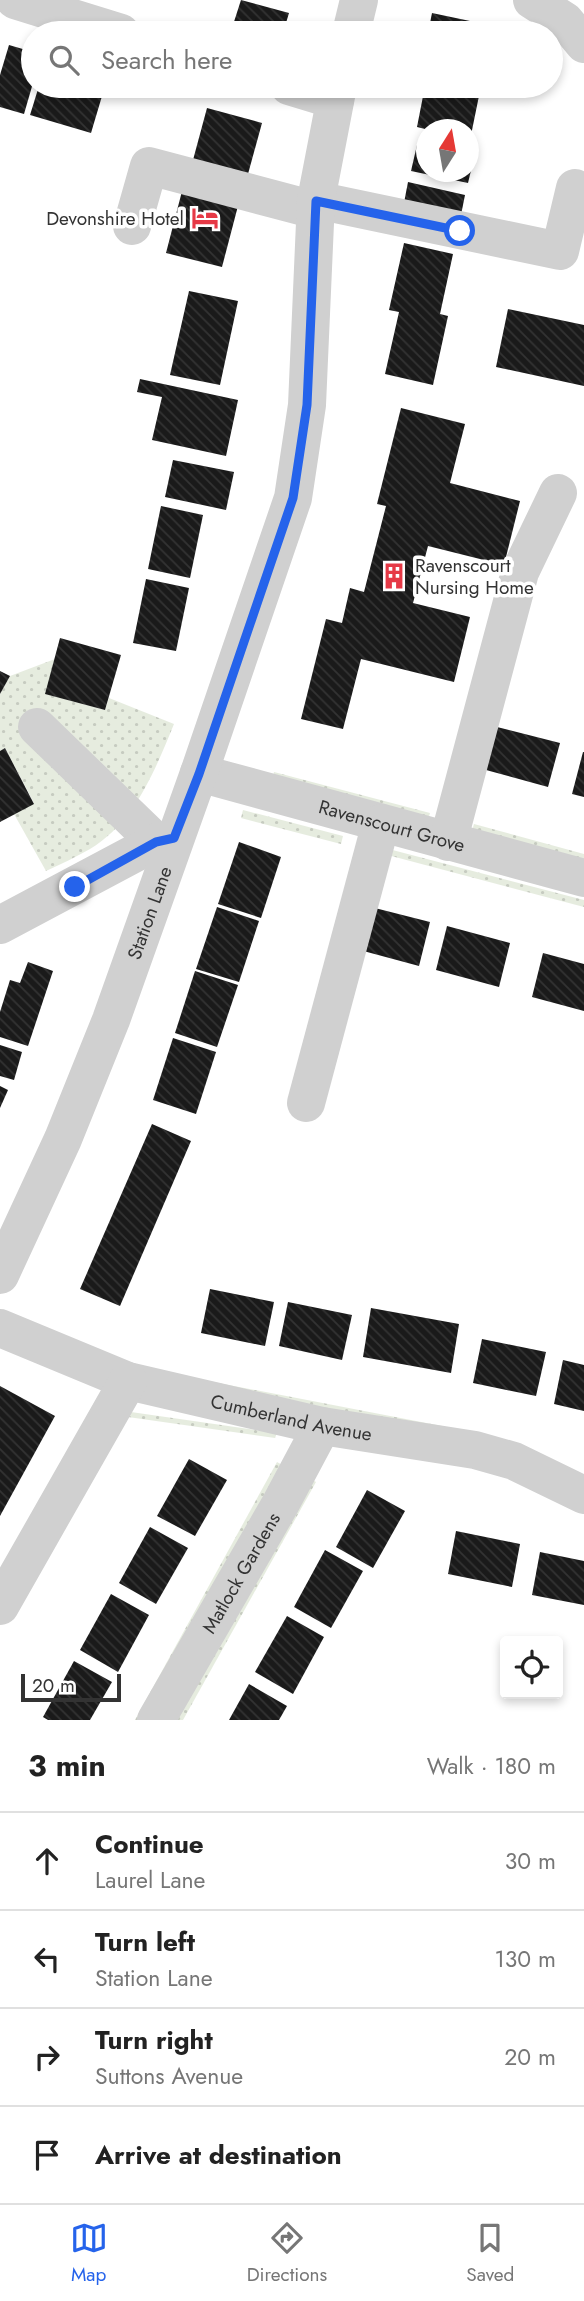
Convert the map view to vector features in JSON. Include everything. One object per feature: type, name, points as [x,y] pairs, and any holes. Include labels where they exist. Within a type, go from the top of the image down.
[{"type":"street","points":[[15,0],[82,21]]},
{"type":"street","points":[[354,21],[359,0]]},
{"type":"street","points":[[533,0],[565,21],[584,44]]},
{"type":"street","name":"Station Lane","points":[[0,1275],[63,1139],[106,1032],[165,840],[199,774],[293,498],[307,405],[315,205],[335,98]]},
{"type":"street","points":[[132,226],[149,166],[315,205],[560,251],[575,188]]},
{"type":"street","points":[[448,842],[520,572],[558,493]]},
{"type":"street","name":"Station Lane","points":[[37,727],[165,840]]},
{"type":"street","name":"Ravenscourt Grove","points":[[199,774],[584,878]]},
{"type":"street","points":[[306,1103],[381,823]]},
{"type":"street","points":[[0,925],[165,840]]},
{"type":"street","name":"Cumberland Avenue","points":[[0,1328],[128,1381],[322,1426],[475,1450],[514,1461],[584,1495]]},
{"type":"street","points":[[0,1606],[128,1381]]},
{"type":"street","name":"Matlock Gardens","points":[[156,1720],[281,1503],[322,1426]]},
{"type":"shaded area","points":[[55,659],[46,694],[105,710],[109,698],[174,724],[142,794],[119,825],[90,849],[46,871],[14,814],[34,803],[5,748],[0,751],[0,694],[10,676]]},
{"type":"shaded area","points":[[274,772],[430,813],[428,820],[272,780]]},
{"type":"shaded area","points":[[243,810],[343,836],[341,844],[241,818]]},
{"type":"shaded area","points":[[474,824],[584,854],[584,862],[472,831]]},
{"type":"shaded area","points":[[381,847],[584,900],[584,907],[380,853]]},
{"type":"shaded area","points":[[161,1372],[442,1426],[441,1430],[160,1377]]},
{"type":"shaded area","points":[[124,1411],[277,1433],[275,1438],[121,1416]]},
{"type":"shaded area","points":[[277,1462],[284,1466],[144,1720],[135,1720]]},
{"type":"shaded area","points":[[311,1479],[316,1482],[183,1720],[176,1720]]},
{"type":"building","points":[[241,0],[289,13],[287,21],[234,21]]},
{"type":"building","points":[[432,13],[470,21],[430,21]]},
{"type":"building","points":[[9,45],[21,48],[21,98],[29,98],[24,114],[0,107],[0,75]]},
{"type":"building","points":[[35,98],[101,98],[91,133],[30,115]]},
{"type":"building","points":[[423,98],[479,98],[474,119],[419,119]]},
{"type":"building","points":[[207,108],[262,123],[248,174],[193,160]]},
{"type":"building","points":[[416,149],[416,172],[411,171]]},
{"type":"building","name":"Devonshire Hotel","points":[[188,168],[244,183],[222,267],[166,253]]},
{"type":"building","points":[[408,182],[465,195],[460,220],[403,208]]},
{"type":"building","points":[[404,243],[453,254],[440,314],[448,316],[433,385],[385,374],[399,312],[389,310]]},
{"type":"building","points":[[189,291],[238,301],[220,385],[170,375]]},
{"type":"building","points":[[508,309],[584,325],[584,386],[496,367]]},
{"type":"building","points":[[140,379],[238,400],[226,456],[152,440],[162,397],[137,392]]},
{"type":"building","name":"Ravenscourt Nursing Home","points":[[401,408],[465,424],[450,483],[520,501],[504,565],[428,546],[413,603],[470,617],[454,682],[361,659],[343,729],[301,719],[326,619],[342,623],[350,588],[364,592],[386,506],[377,504]]},
{"type":"building","points":[[173,460],[234,472],[226,510],[165,497]]},
{"type":"building","points":[[161,506],[203,515],[190,578],[148,569]]},
{"type":"building","points":[[146,579],[189,588],[176,651],[133,643]]},
{"type":"building","points":[[60,638],[121,655],[105,710],[45,694]]},
{"type":"building","points":[[0,671],[10,676],[0,694]]},
{"type":"building","points":[[497,727],[560,743],[548,787],[486,770]]},
{"type":"building","points":[[5,748],[34,804],[0,822],[0,751]]},
{"type":"building","points":[[584,752],[584,797],[572,794]]},
{"type":"building","points":[[239,842],[281,857],[261,918],[218,904]]},
{"type":"building","points":[[367,906],[430,922],[419,966],[356,949]]},
{"type":"building","points":[[217,907],[259,921],[239,982],[196,969]]},
{"type":"building","points":[[447,926],[510,943],[499,987],[436,970]]},
{"type":"building","points":[[543,953],[584,964],[584,1011],[532,997]]},
{"type":"building","points":[[28,962],[53,971],[28,1046],[0,1037],[0,1012],[10,980],[20,983]]},
{"type":"building","points":[[195,971],[238,985],[217,1047],[175,1033]]},
{"type":"building","points":[[173,1038],[216,1052],[196,1114],[153,1100]]},
{"type":"building","points":[[0,1045],[22,1052],[14,1080],[0,1076]]},
{"type":"building","points":[[0,1086],[8,1090],[0,1108]]},
{"type":"building","points":[[152,1124],[191,1141],[120,1306],[80,1289]]},
{"type":"building","points":[[210,1289],[274,1302],[265,1346],[201,1333]]},
{"type":"building","points":[[288,1302],[352,1315],[342,1360],[279,1346]]},
{"type":"building","points":[[371,1308],[459,1324],[451,1373],[363,1357]]},
{"type":"building","points":[[482,1339],[546,1352],[536,1396],[473,1383]]},
{"type":"building","points":[[563,1360],[584,1365],[584,1411],[554,1404]]},
{"type":"building","points":[[0,1386],[55,1416],[0,1516]]},
{"type":"building","points":[[189,1459],[227,1480],[195,1536],[157,1516]]},
{"type":"building","points":[[367,1490],[405,1511],[373,1568],[336,1547]]},
{"type":"building","points":[[150,1527],[188,1548],[156,1604],[119,1583]]},
{"type":"building","points":[[456,1531],[520,1544],[512,1587],[448,1574]]},
{"type":"building","points":[[325,1550],[363,1571],[331,1628],[294,1607]]},
{"type":"building","points":[[540,1552],[584,1561],[584,1605],[532,1595]]},
{"type":"building","points":[[111,1594],[149,1615],[118,1672],[80,1650]]},
{"type":"building","points":[[287,1616],[324,1637],[293,1694],[255,1672]]},
{"type":"building","points":[[74,1661],[112,1682],[90,1720],[48,1720],[43,1717]]},
{"type":"building","points":[[249,1684],[287,1706],[279,1720],[229,1720]]},
{"type":"place","name":"Devonshire Hotel","points":[[205,218]]},
{"type":"place","name":"Ravenscourt Nursing Home","points":[[394,576]]},
{"type":"route","points":[[75,887],[156,842],[174,838],[199,774],[293,498],[307,405],[316,201],[460,231]]}]
